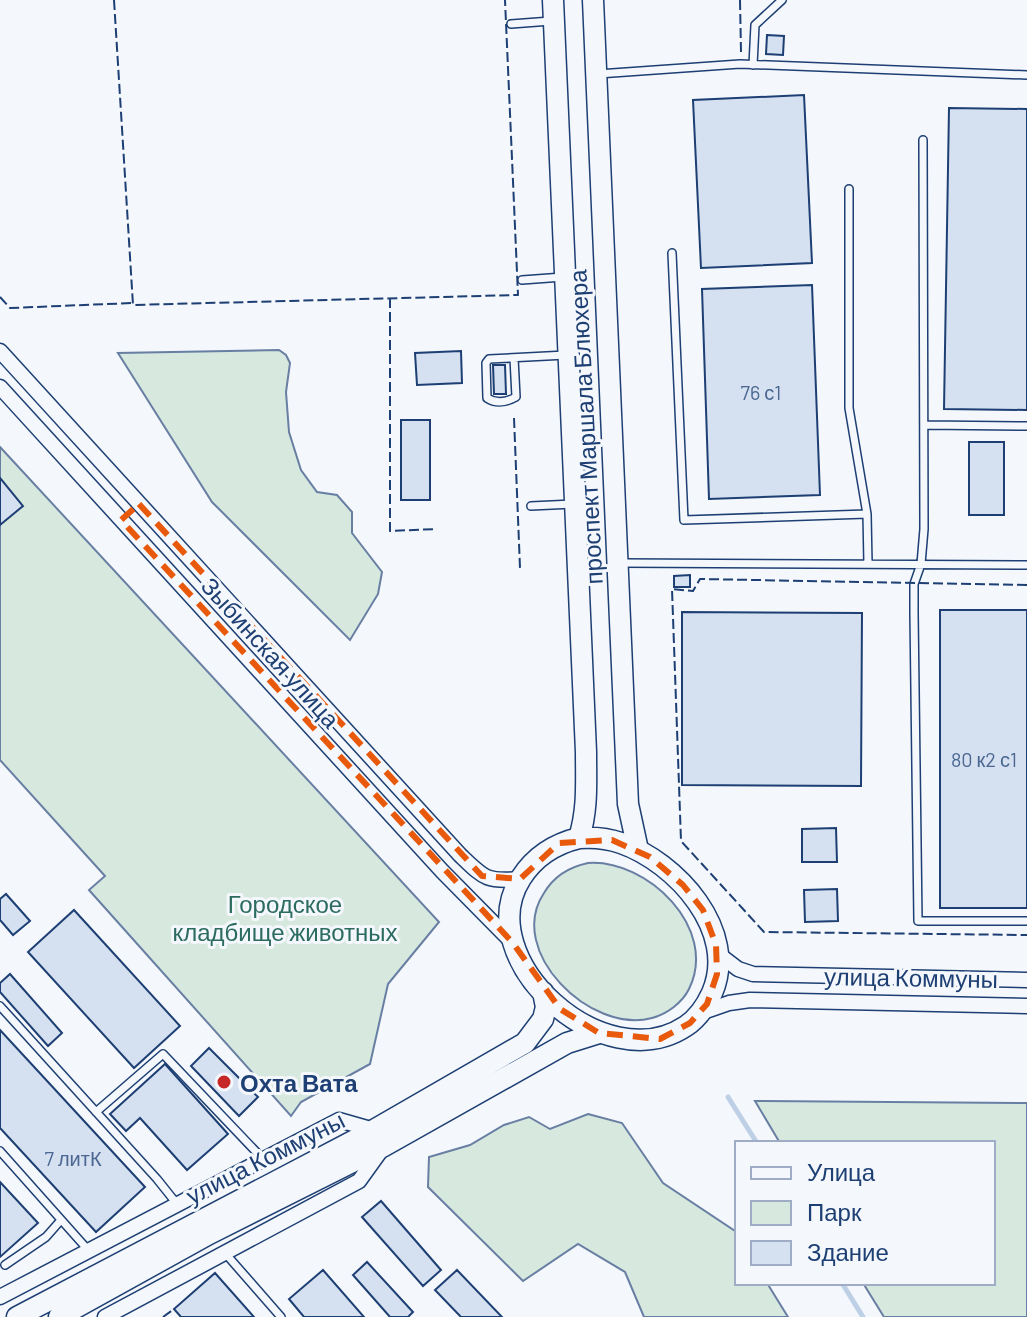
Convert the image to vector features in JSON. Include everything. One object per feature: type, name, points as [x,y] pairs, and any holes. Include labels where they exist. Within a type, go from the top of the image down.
[{"type":"street","name":"проспект Маршала Блюхера","points":[[553,0],[586,752],[585,819],[579,838]]},
{"type":"street","name":"проспект Маршала Блюхера","points":[[593,0],[628,804],[638,850]]},
{"type":"street","name":"Зыбинская улица","points":[[0,351],[460,855],[482,876],[496,881],[520,879]]},
{"type":"street","name":"Зыбинская улица","points":[[0,387],[442,871],[513,943]]},
{"type":"street","points":[[121,520],[139,504]]},
{"type":"street","points":[[579,838],[612,840],[638,850],[665,867],[703,910],[717,953],[717,974],[707,1004],[690,1023],[660,1039],[629,1040],[599,1033],[573,1019],[543,992],[530,975],[513,943],[510,925],[515,886],[536,858],[559,843],[579,838]]},
{"type":"street","name":"улица Коммуны","points":[[717,953],[738,969],[753,974],[1027,980]]},
{"type":"street","name":"улица Коммуны","points":[[59,1317],[379,1138],[525,1043],[543,1019],[546,1007],[543,992]]},
{"type":"street","name":"улица Коммуны","points":[[700,1014],[729,1003],[750,1000],[1027,1006]]},
{"type":"street","name":"улица Коммуны","points":[[17,1317],[567,1043],[599,1033]]},
{"type":"street","points":[[0,1297],[339,1120],[379,1138],[359,1181],[105,1317]]},
{"type":"lane","points":[[753,65],[755,25],[782,0]]},
{"type":"lane","points":[[511,24],[553,21]]},
{"type":"lane","points":[[596,74],[753,65],[1027,75]]},
{"type":"lane","points":[[923,140],[924,529],[921,564],[914,584],[918,921],[1027,921]]},
{"type":"lane","points":[[849,189],[849,408],[867,514],[868,564]]},
{"type":"lane","points":[[672,253],[684,520],[867,514]]},
{"type":"lane","points":[[522,280],[565,277]]},
{"type":"lane","points":[[514,358],[516,397],[509,401],[492,402],[487,398],[486,363],[489,359],[568,354]]},
{"type":"lane","points":[[925,425],[1027,426]]},
{"type":"lane","points":[[531,506],[576,503]]},
{"type":"lane","points":[[617,563],[1027,565]]},
{"type":"lane","points":[[0,1006],[177,1204]]},
{"type":"lane","points":[[96,1112],[163,1054],[263,1159]]},
{"type":"lane","points":[[0,1151],[90,1251]]},
{"type":"lane","points":[[5,1265],[46,1237],[61,1220]]},
{"type":"lane","points":[[225,1253],[281,1317]]},
{"type":"highlighted area","points":[[139,504],[482,876],[520,879],[559,843],[612,840],[650,857],[683,885],[703,910],[716,945],[717,974],[707,1004],[690,1023],[660,1039],[599,1033],[560,1009],[513,943],[121,520]]},
{"type":"green space","points":[[279,350],[290,363],[286,392],[289,432],[301,470],[317,492],[337,495],[352,512],[352,533],[382,572],[378,594],[350,640],[212,502],[118,353]]},
{"type":"green space","name":"Городское кладбище животных","points":[[0,447],[439,922],[388,984],[370,1064],[301,1102],[291,1116],[89,890],[105,876],[0,760]]},
{"type":"green space","points":[[588,863],[611,865],[633,872],[654,885],[686,921],[694,943],[696,966],[686,994],[663,1014],[628,1020],[604,1014],[560,984],[545,963],[536,939],[535,916],[544,893],[563,873]]},
{"type":"green space","points":[[755,1101],[1027,1103],[1027,1317],[884,1317],[864,1285],[995,1285],[995,1141],[779,1141]]},
{"type":"green space","points":[[588,1114],[622,1123],[663,1183],[735,1231],[735,1285],[768,1285],[788,1317],[644,1317],[625,1272],[578,1244],[523,1281],[428,1187],[429,1157],[470,1145],[504,1125],[529,1117],[550,1129]]},
{"type":"building","points":[[767,35],[784,36],[783,55],[766,54]]},
{"type":"building","points":[[804,95],[812,263],[701,268],[693,100]]},
{"type":"building","points":[[949,108],[1027,109],[1027,410],[944,409]]},
{"type":"building","points":[[812,285],[820,495],[709,499],[702,289]]},
{"type":"building","points":[[461,351],[462,383],[417,385],[415,353]]},
{"type":"building","points":[[493,365],[505,365],[506,394],[494,394]]},
{"type":"building","points":[[401,420],[430,420],[430,500],[401,500]]},
{"type":"building","points":[[969,442],[1004,442],[1004,515],[969,515]]},
{"type":"building","points":[[0,478],[23,506],[0,525]]},
{"type":"building","points":[[690,575],[690,587],[674,587],[674,576]]},
{"type":"building","points":[[940,610],[1027,610],[1027,908],[940,908]]},
{"type":"building","points":[[682,612],[862,613],[861,786],[682,785]]},
{"type":"building","points":[[836,828],[837,862],[802,862],[802,829]]},
{"type":"building","points":[[837,889],[838,921],[805,922],[804,890]]},
{"type":"building","points":[[6,894],[30,921],[13,935],[0,920],[0,899]]},
{"type":"building","points":[[74,910],[180,1026],[134,1068],[28,952]]},
{"type":"building","points":[[10,974],[62,1033],[48,1046],[0,992],[0,983]]},
{"type":"building","points":[[0,1030],[145,1187],[96,1232],[0,1128]]},
{"type":"building","name":"Охта Вата","points":[[209,1048],[258,1097],[239,1116],[191,1066]]},
{"type":"building","points":[[165,1064],[228,1134],[187,1170],[140,1118],[126,1131],[110,1114]]},
{"type":"building","points":[[0,1182],[38,1223],[0,1257]]},
{"type":"building","points":[[381,1201],[441,1270],[423,1286],[362,1217]]},
{"type":"building","points":[[367,1262],[413,1312],[408,1317],[390,1317],[353,1275]]},
{"type":"building","points":[[323,1270],[364,1317],[304,1317],[289,1299]]},
{"type":"building","points":[[457,1270],[502,1317],[461,1317],[435,1290]]},
{"type":"building","points":[[215,1273],[254,1317],[181,1317],[174,1309]]},
{"type":"waterway","points":[[728,1097],[756,1141]]},
{"type":"waterway","points":[[843,1285],[863,1317]]},
{"type":"fence","points":[[114,0],[133,305],[518,295],[505,0]]},
{"type":"fence","points":[[740,0],[741,52]]},
{"type":"fence","points":[[0,297],[10,308],[133,303]]},
{"type":"fence","points":[[390,298],[390,531],[437,529]]},
{"type":"fence","points":[[514,418],[520,568]]},
{"type":"fence","points":[[1027,585],[700,579],[693,591],[672,589],[681,841],[764,932],[1027,935]]},
{"type":"fence","points":[[163,1317],[174,1309]]},
{"type":"place","name":"Охта Вата","points":[[224,1082]]}]
